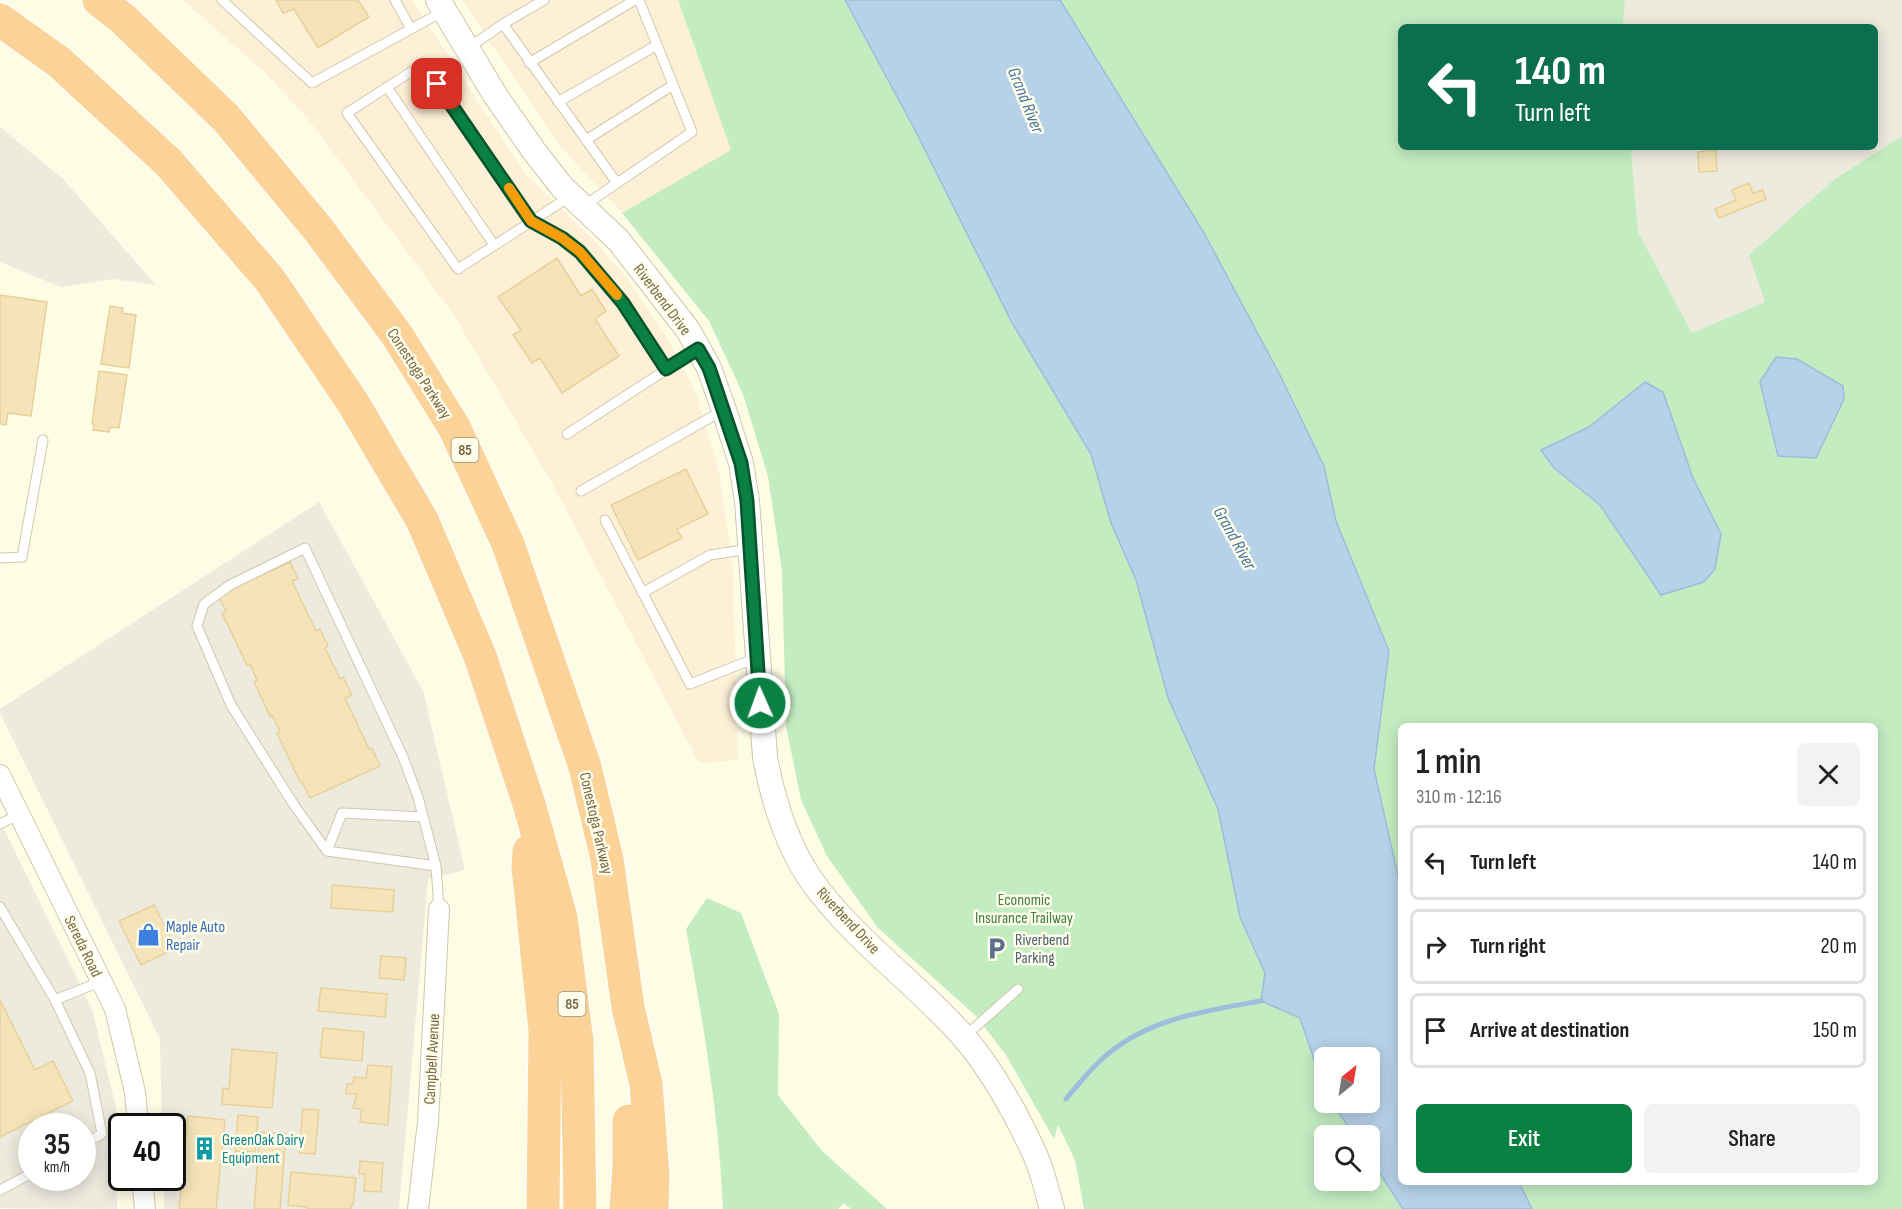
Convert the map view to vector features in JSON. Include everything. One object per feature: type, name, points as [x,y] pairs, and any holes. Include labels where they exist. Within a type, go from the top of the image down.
[{"type":"highway","name":"Conestoga Parkway","points":[[99,0],[123,19],[226,118],[318,229],[397,336],[454,427],[508,544],[585,767],[607,859],[628,1007],[646,1084],[653,1175],[652,1209]]},
{"type":"highway","name":"85","points":[[0,20],[59,62],[168,162],[270,280],[353,403],[422,520],[480,656],[529,804],[561,917],[575,1030],[580,1209]]},
{"type":"highway","name":"85","points":[[529,804],[528,867],[545,1030],[543,1209]]},
{"type":"highway","name":"Conestoga Parkway","points":[[626,1209],[629,1166],[628,1007]]},
{"type":"street","name":"Riverbend Drive","points":[[441,5],[534,152],[577,201],[619,241],[688,330],[709,368],[741,463],[751,549],[759,657],[761,726],[771,791],[787,836],[811,879],[840,915],[964,1037],[996,1082],[1036,1158],[1052,1209]]},
{"type":"street","name":"Sereda Road","points":[[0,776],[116,1009],[135,1092],[137,1113]]},
{"type":"street","name":"Campbell Avenue","points":[[418,1209],[428,1122],[439,909]]},
{"type":"street","points":[[143,1191],[144,1209]]},
{"type":"lane","points":[[222,0],[312,84],[411,29],[441,5]]},
{"type":"lane","points":[[395,0],[411,29]]},
{"type":"lane","points":[[467,49],[544,0]]},
{"type":"lane","points":[[529,63],[637,0],[692,132],[617,183],[531,221],[458,269],[347,113],[423,64],[531,221],[562,238],[580,252],[623,303],[666,369]]},
{"type":"lane","points":[[503,24],[617,183]]},
{"type":"lane","points":[[558,102],[657,45]]},
{"type":"lane","points":[[586,140],[673,85]]},
{"type":"lane","points":[[387,87],[494,245]]},
{"type":"lane","points":[[567,434],[698,349]]},
{"type":"lane","points":[[581,491],[724,410]]},
{"type":"lane","points":[[0,558],[22,557],[43,440]]},
{"type":"lane","points":[[605,520],[690,684],[759,657]]},
{"type":"lane","points":[[436,866],[327,851],[294,805],[231,705],[197,626],[204,604],[230,585],[305,548],[403,757],[418,797],[436,866],[439,909]]},
{"type":"lane","points":[[642,593],[710,555],[751,549]]},
{"type":"lane","points":[[327,851],[342,813],[423,817]]},
{"type":"lane","points":[[0,824],[19,814]]},
{"type":"lane","points":[[0,908],[55,1000],[90,1073],[102,1134],[96,1137]]},
{"type":"lane","points":[[55,1000],[102,981]]},
{"type":"lane","points":[[964,1037],[1018,989]]},
{"type":"lane","points":[[0,1190],[18,1180]]},
{"type":"shaded area","points":[[183,0],[412,0],[524,172],[594,240],[628,280],[667,337],[697,396],[719,472],[733,569],[738,760],[699,763],[557,492],[454,315],[306,116],[263,71]]},
{"type":"shaded area","points":[[462,0],[678,0],[732,151],[622,213],[559,145]]},
{"type":"shaded area","points":[[1625,0],[1902,0],[1902,136],[1835,179],[1765,302],[1692,333],[1638,232],[1631,150],[1878,150],[1878,24],[1623,24]]},
{"type":"shaded area","points":[[0,127],[63,179],[156,285],[113,279],[61,287],[0,262]]},
{"type":"shaded area","points":[[319,502],[423,691],[465,870],[428,879],[399,1209],[164,1209],[164,1191],[186,1191],[186,1113],[162,1113],[160,1039],[0,709]]},
{"type":"shaded area","points":[[0,821],[92,1009],[116,1108],[116,1113],[108,1113],[108,1191],[117,1191],[117,1209],[0,1208]]},
{"type":"green space","name":"Economic Insurance Trailway","points":[[678,0],[845,0],[916,132],[1011,321],[1091,454],[1111,523],[1136,580],[1168,698],[1219,809],[1240,917],[1265,973],[1261,1000],[1300,1018],[1314,1059],[1314,1113],[1339,1113],[1347,1125],[1314,1125],[1314,1191],[1380,1191],[1380,1173],[1403,1209],[1084,1209],[1075,1160],[1058,1125],[1054,1139],[1006,1055],[976,1016],[878,928],[827,856],[801,800],[786,726],[782,571],[768,476],[743,394],[709,321],[622,213],[731,150]]},
{"type":"green space","points":[[1060,0],[1625,0],[1623,24],[1398,24],[1398,150],[1631,150],[1638,232],[1692,333],[1765,302],[1749,255],[1835,179],[1902,136],[1902,1209],[1532,1209],[1520,1185],[1878,1185],[1878,723],[1398,723],[1398,876],[1374,769],[1389,651],[1336,521],[1324,466],[1280,375],[1203,231]],"holes":[[[1644,382],[1721,534],[1661,595],[1600,505],[1554,469],[1541,450],[1589,427]]]},
{"type":"green space","points":[[707,898],[741,913],[779,1014],[778,1095],[822,1151],[887,1209],[851,1209],[844,1203],[838,1209],[723,1209],[714,1103],[686,929]]},
{"type":"water","name":"Grand River","points":[[845,0],[1060,0],[1203,231],[1280,375],[1324,466],[1336,521],[1389,651],[1374,769],[1398,876],[1398,1185],[1520,1185],[1532,1209],[1403,1209],[1380,1173],[1380,1125],[1347,1125],[1339,1113],[1380,1113],[1380,1047],[1314,1047],[1314,1059],[1300,1018],[1261,1001],[1265,973],[1240,917],[1218,809],[1168,698],[1136,580],[1111,523],[1091,454],[1011,321],[916,132]]},
{"type":"water","points":[[1776,357],[1797,359],[1843,386],[1844,399],[1816,458],[1778,456],[1760,382]]},
{"type":"water","points":[[1645,382],[1663,392],[1693,478],[1721,534],[1715,569],[1704,582],[1661,595],[1600,505],[1554,468],[1541,450],[1589,427]]},
{"type":"building","points":[[276,0],[358,0],[369,17],[318,48],[294,9],[283,13]]},
{"type":"building","points":[[1716,150],[1717,171],[1699,172],[1698,152]]},
{"type":"building","points":[[1749,183],[1753,193],[1763,190],[1766,199],[1719,218],[1715,209],[1736,200],[1732,190]]},
{"type":"building","points":[[557,258],[581,296],[592,289],[606,311],[595,319],[619,356],[562,393],[540,358],[532,363],[513,335],[521,330],[498,297]]},
{"type":"building","points":[[0,295],[47,302],[31,416],[8,413],[6,425],[0,424]]},
{"type":"building","points":[[110,306],[123,308],[122,313],[136,315],[129,368],[101,364]]},
{"type":"building","points":[[99,371],[127,375],[119,428],[110,427],[109,432],[93,430],[94,424],[92,424]]},
{"type":"building","points":[[686,469],[708,514],[677,529],[682,538],[638,560],[611,505]]},
{"type":"building","points":[[290,562],[298,579],[292,581],[316,631],[320,629],[328,646],[325,648],[340,679],[343,677],[352,695],[345,698],[369,749],[372,748],[380,766],[310,798],[300,782],[277,733],[280,732],[254,682],[257,680],[250,664],[247,665],[222,613],[226,611],[218,595]]},
{"type":"building","points":[[332,885],[394,890],[393,912],[331,908]]},
{"type":"building","name":"Maple Auto Repair","points":[[154,905],[176,948],[141,965],[119,921]]},
{"type":"building","points":[[381,956],[406,958],[404,980],[379,978]]},
{"type":"building","points":[[321,988],[387,994],[385,1017],[318,1011]]},
{"type":"building","points":[[0,1000],[35,1070],[53,1061],[73,1101],[49,1113],[18,1113],[18,1128],[0,1137]]},
{"type":"building","points":[[323,1028],[364,1032],[362,1061],[320,1057]]},
{"type":"building","points":[[232,1049],[277,1053],[272,1108],[222,1104],[223,1088],[229,1089]]},
{"type":"building","points":[[368,1065],[392,1067],[388,1125],[360,1122],[362,1109],[353,1108],[357,1094],[346,1094],[347,1084],[353,1084],[354,1077],[366,1078]]},
{"type":"building","points":[[303,1109],[319,1110],[315,1154],[299,1153]]},
{"type":"building","points":[[238,1115],[258,1117],[255,1152],[235,1151]]},
{"type":"building","name":"GreenOak Dairy Equipment","points":[[188,1116],[225,1120],[216,1209],[179,1209],[181,1191],[186,1191]]},
{"type":"building","points":[[260,1132],[286,1134],[280,1209],[254,1209]]},
{"type":"building","points":[[360,1161],[383,1163],[381,1192],[364,1191],[365,1174],[359,1174]]},
{"type":"building","points":[[291,1172],[356,1178],[351,1209],[307,1209],[307,1207],[288,1205]]},
{"type":"waterway","points":[[1066,1099],[1100,1061],[1136,1035],[1155,1026],[1197,1013],[1261,1001]]},
{"type":"slow traffic","points":[[509,188],[531,221],[562,238],[580,252],[617,295]]},
{"type":"place","name":"Maple Auto Repair","points":[[148,935]]},
{"type":"place","name":"Riverbend Parking","points":[[997,948]]},
{"type":"place","name":"GreenOak Dairy Equipment","points":[[204,1148]]},
{"type":"route","points":[[437,84],[531,221],[562,238],[580,252],[623,303],[666,369],[698,349],[709,368],[741,463],[747,501],[759,657],[760,703]]}]
